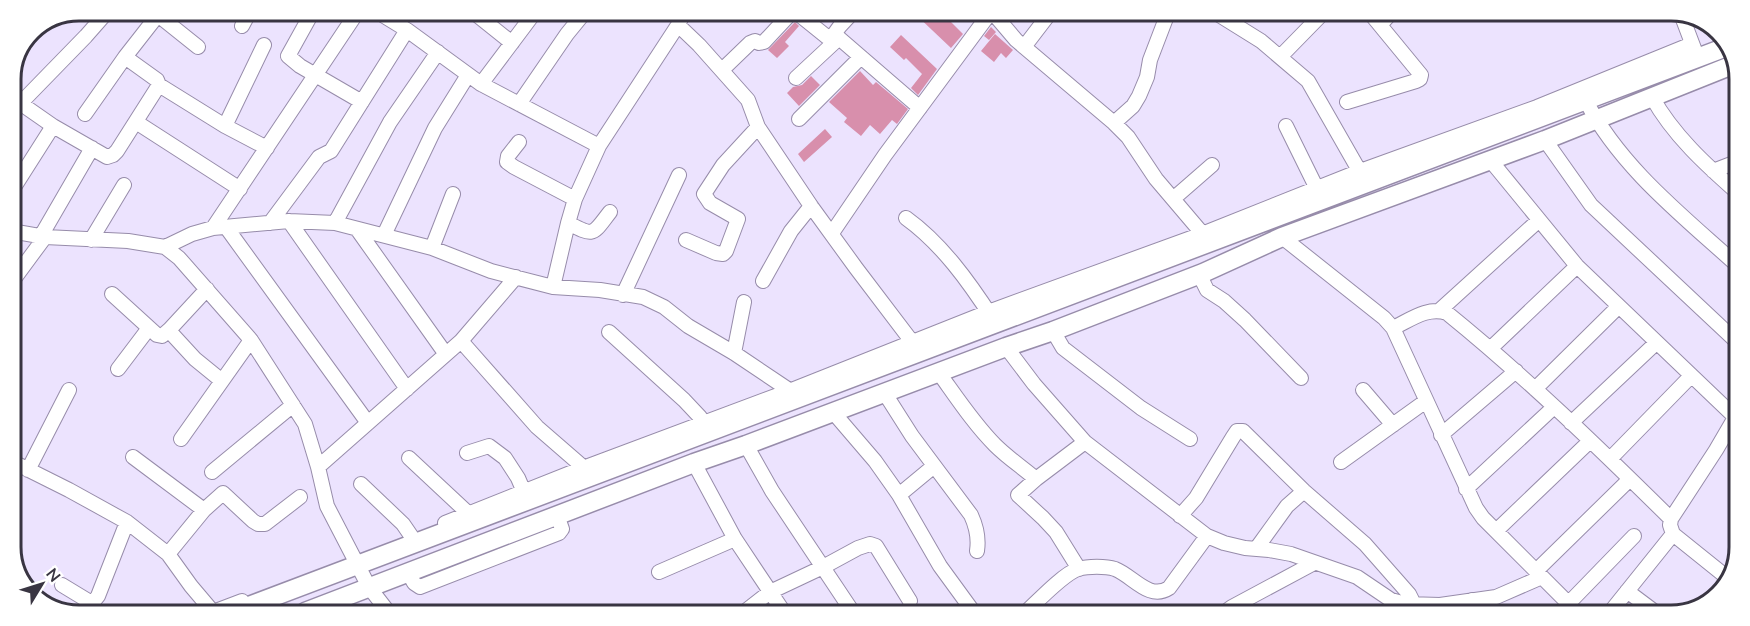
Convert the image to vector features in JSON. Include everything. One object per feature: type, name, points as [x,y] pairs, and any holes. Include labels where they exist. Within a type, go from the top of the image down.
[{"type":"main road","points":[[250,605],[414,539],[1363,177],[1586,101],[1695,51],[1719,47]]},
{"type":"main road","points":[[323,605],[408,572],[465,560],[557,516],[884,392],[1053,331],[1203,273],[1282,237],[1545,140],[1728,67]]},
{"type":"street","points":[[21,102],[99,21]]},
{"type":"street","points":[[85,114],[153,21]]},
{"type":"street","points":[[168,21],[198,47]]},
{"type":"street","points":[[242,26],[245,21]]},
{"type":"street","points":[[307,21],[288,56],[315,75],[362,102]]},
{"type":"street","points":[[219,228],[240,189],[351,21]]},
{"type":"street","points":[[392,21],[481,84],[599,146]]},
{"type":"street","points":[[484,21],[512,43]]},
{"type":"street","points":[[481,84],[528,21]]},
{"type":"street","points":[[519,104],[578,21]]},
{"type":"street","points":[[553,287],[575,199],[599,146],[680,21]]},
{"type":"street","points":[[722,70],[750,43],[764,42],[785,21]]},
{"type":"street","points":[[806,21],[827,37],[836,38],[861,57],[920,108]]},
{"type":"street","points":[[796,78],[836,38],[840,26],[845,21]]},
{"type":"street","points":[[832,233],[885,155],[984,21]]},
{"type":"street","points":[[999,21],[1010,34],[1128,136],[1156,179],[1206,238]]},
{"type":"street","points":[[1024,46],[1044,21]]},
{"type":"street","points":[[1114,123],[1139,96],[1165,21]]},
{"type":"street","points":[[1229,21],[1261,41],[1308,81],[1363,177],[1537,107],[1695,51],[1684,23]]},
{"type":"street","points":[[1280,57],[1315,21]]},
{"type":"street","points":[[1347,102],[1420,79],[1421,75],[1377,21]]},
{"type":"street","points":[[1380,25],[1384,21]]},
{"type":"street","points":[[678,25],[748,100],[758,127],[811,206],[916,347]]},
{"type":"street","points":[[270,223],[319,158],[332,151],[407,30]]},
{"type":"street","points":[[225,126],[264,45]]},
{"type":"street","points":[[335,223],[390,122],[438,52]]},
{"type":"street","points":[[125,57],[157,80],[159,85],[225,126],[267,148]]},
{"type":"street","points":[[799,119],[861,57]]},
{"type":"street","points":[[384,235],[435,128],[468,75]]},
{"type":"street","points":[[21,111],[107,157],[113,155],[159,85]]},
{"type":"street","points":[[1653,97],[1670,126],[1729,186]]},
{"type":"street","points":[[1586,101],[1595,119],[1639,175],[1729,258]]},
{"type":"street","points":[[136,122],[240,189]]},
{"type":"street","points":[[21,176],[53,126]]},
{"type":"street","points":[[1286,126],[1319,194]]},
{"type":"street","points":[[686,240],[716,253],[723,254],[726,251],[738,219],[710,203],[704,194],[723,165],[758,127]]},
{"type":"street","points":[[1545,140],[1591,205],[1729,334]]},
{"type":"street","points":[[519,142],[508,156],[507,162],[575,199]]},
{"type":"street","points":[[21,268],[43,236],[92,148]]},
{"type":"street","points":[[1491,160],[1577,266],[1729,410]]},
{"type":"street","points":[[1173,199],[1212,165]]},
{"type":"street","points":[[1713,171],[1729,165]]},
{"type":"street","points":[[622,295],[679,175]]},
{"type":"street","points":[[91,240],[124,185]]},
{"type":"street","points":[[432,248],[453,194]]},
{"type":"street","points":[[763,281],[791,231],[811,206]]},
{"type":"street","points":[[568,223],[587,233],[594,231],[610,212]]},
{"type":"street","points":[[906,218],[919,227],[966,279],[992,318]]},
{"type":"street","points":[[1440,310],[1539,220]]},
{"type":"street","points":[[289,221],[407,389]]},
{"type":"street","points":[[165,247],[192,234],[219,228],[289,221],[335,223],[432,248],[491,271],[553,287],[600,290],[643,297],[664,307],[688,326],[734,353],[794,394]]},
{"type":"street","points":[[219,228],[368,423]]},
{"type":"street","points":[[357,229],[446,353]]},
{"type":"street","points":[[21,233],[91,240],[128,241],[165,247],[179,258],[251,340],[305,424],[327,506],[369,587],[383,605]]},
{"type":"street","points":[[1282,237],[1384,318],[1393,328],[1476,508],[1568,604],[1634,536]]},
{"type":"street","points":[[1491,348],[1577,266]]},
{"type":"street","points":[[1203,273],[1202,280],[1207,290],[1224,301],[1245,320],[1301,378]]},
{"type":"street","points":[[318,467],[461,341],[516,277]]},
{"type":"street","points":[[112,294],[157,335],[162,336],[207,289]]},
{"type":"street","points":[[734,353],[744,302]]},
{"type":"street","points":[[1535,389],[1618,307]]},
{"type":"street","points":[[1393,328],[1429,310],[1440,310],[1447,313],[1491,348],[1671,519]]},
{"type":"street","points":[[118,369],[149,328]]},
{"type":"street","points":[[170,329],[195,358],[222,381]]},
{"type":"street","points":[[1053,331],[1063,348],[1141,408],[1190,439]]},
{"type":"street","points":[[609,332],[684,400],[700,417],[705,428]]},
{"type":"street","points":[[181,439],[251,340]]},
{"type":"street","points":[[461,341],[537,427],[589,472]]},
{"type":"street","points":[[1571,423],[1656,342]]},
{"type":"street","points":[[1006,347],[1034,384],[1085,442],[1207,536],[1245,548],[1269,549],[1291,554],[1357,577],[1391,600],[1418,605]]},
{"type":"street","points":[[1441,435],[1516,371]]},
{"type":"street","points":[[939,373],[994,444],[1036,479]]},
{"type":"street","points":[[1610,459],[1691,376]]},
{"type":"street","points":[[28,470],[69,390]]},
{"type":"street","points":[[1364,390],[1393,425]]},
{"type":"street","points":[[884,392],[912,436],[971,516],[977,527],[977,551]]},
{"type":"street","points":[[1341,462],[1426,401]]},
{"type":"street","points":[[212,472],[293,405]]},
{"type":"street","points":[[1466,489],[1554,407]]},
{"type":"street","points":[[833,412],[876,461],[899,495],[940,566],[968,605]]},
{"type":"street","points":[[1722,574],[1673,534],[1670,525],[1671,519],[1729,428]]},
{"type":"street","points":[[1180,516],[1196,498],[1237,431],[1243,431],[1304,491],[1365,544],[1409,594],[1414,604]]},
{"type":"street","points":[[1496,531],[1590,441]]},
{"type":"street","points":[[1079,569],[1056,532],[1018,495],[1085,442]]},
{"type":"street","points":[[746,445],[772,491],[848,605]]},
{"type":"street","points":[[467,453],[489,446],[505,458],[526,496]]},
{"type":"street","points":[[133,457],[204,510]]},
{"type":"street","points":[[409,458],[470,518]]},
{"type":"street","points":[[694,463],[735,539],[779,605]]},
{"type":"street","points":[[899,495],[934,465]]},
{"type":"street","points":[[21,466],[127,522],[168,554],[207,605]]},
{"type":"street","points":[[1456,605],[1496,597],[1539,574],[1630,479]]},
{"type":"street","points":[[361,484],[403,524],[414,539]]},
{"type":"street","points":[[1256,549],[1287,506],[1304,491]]},
{"type":"street","points":[[168,554],[204,510],[223,493],[258,524],[265,524],[300,497]]},
{"type":"street","points":[[62,585],[90,602],[94,601],[127,522]]},
{"type":"street","points":[[1616,605],[1673,534]]},
{"type":"street","points":[[1034,605],[1070,573],[1079,569],[1114,568],[1149,590],[1158,593],[1168,588],[1207,536]]},
{"type":"street","points":[[659,572],[735,539]]},
{"type":"street","points":[[754,605],[770,592],[870,544],[876,546],[910,601]]},
{"type":"street","points":[[233,605],[355,562]]},
{"type":"street","points":[[1243,605],[1314,563]]},
{"type":"street","points":[[1627,591],[1646,605]]},
{"type":"street","points":[[1472,600],[1475,605]]},
{"type":"building","points":[[922,21],[950,21],[963,34],[951,48]]},
{"type":"building","points":[[795,22],[799,26],[785,42],[789,46],[777,58],[768,50]]},
{"type":"building","points":[[991,27],[996,32],[989,40],[984,36]]},
{"type":"building","points":[[995,34],[1013,50],[1006,58],[1001,53],[994,62],[981,51]]},
{"type":"building","points":[[901,35],[937,69],[918,95],[911,88],[922,74],[906,58],[904,60],[890,47]]},
{"type":"building","points":[[860,71],[873,85],[876,82],[908,109],[897,124],[892,120],[880,134],[870,125],[861,136],[844,122],[847,118],[829,102]]},
{"type":"building","points":[[811,76],[820,85],[799,106],[787,93],[793,87],[802,85]]},
{"type":"building","points":[[825,129],[832,137],[804,162],[798,154]]}]
